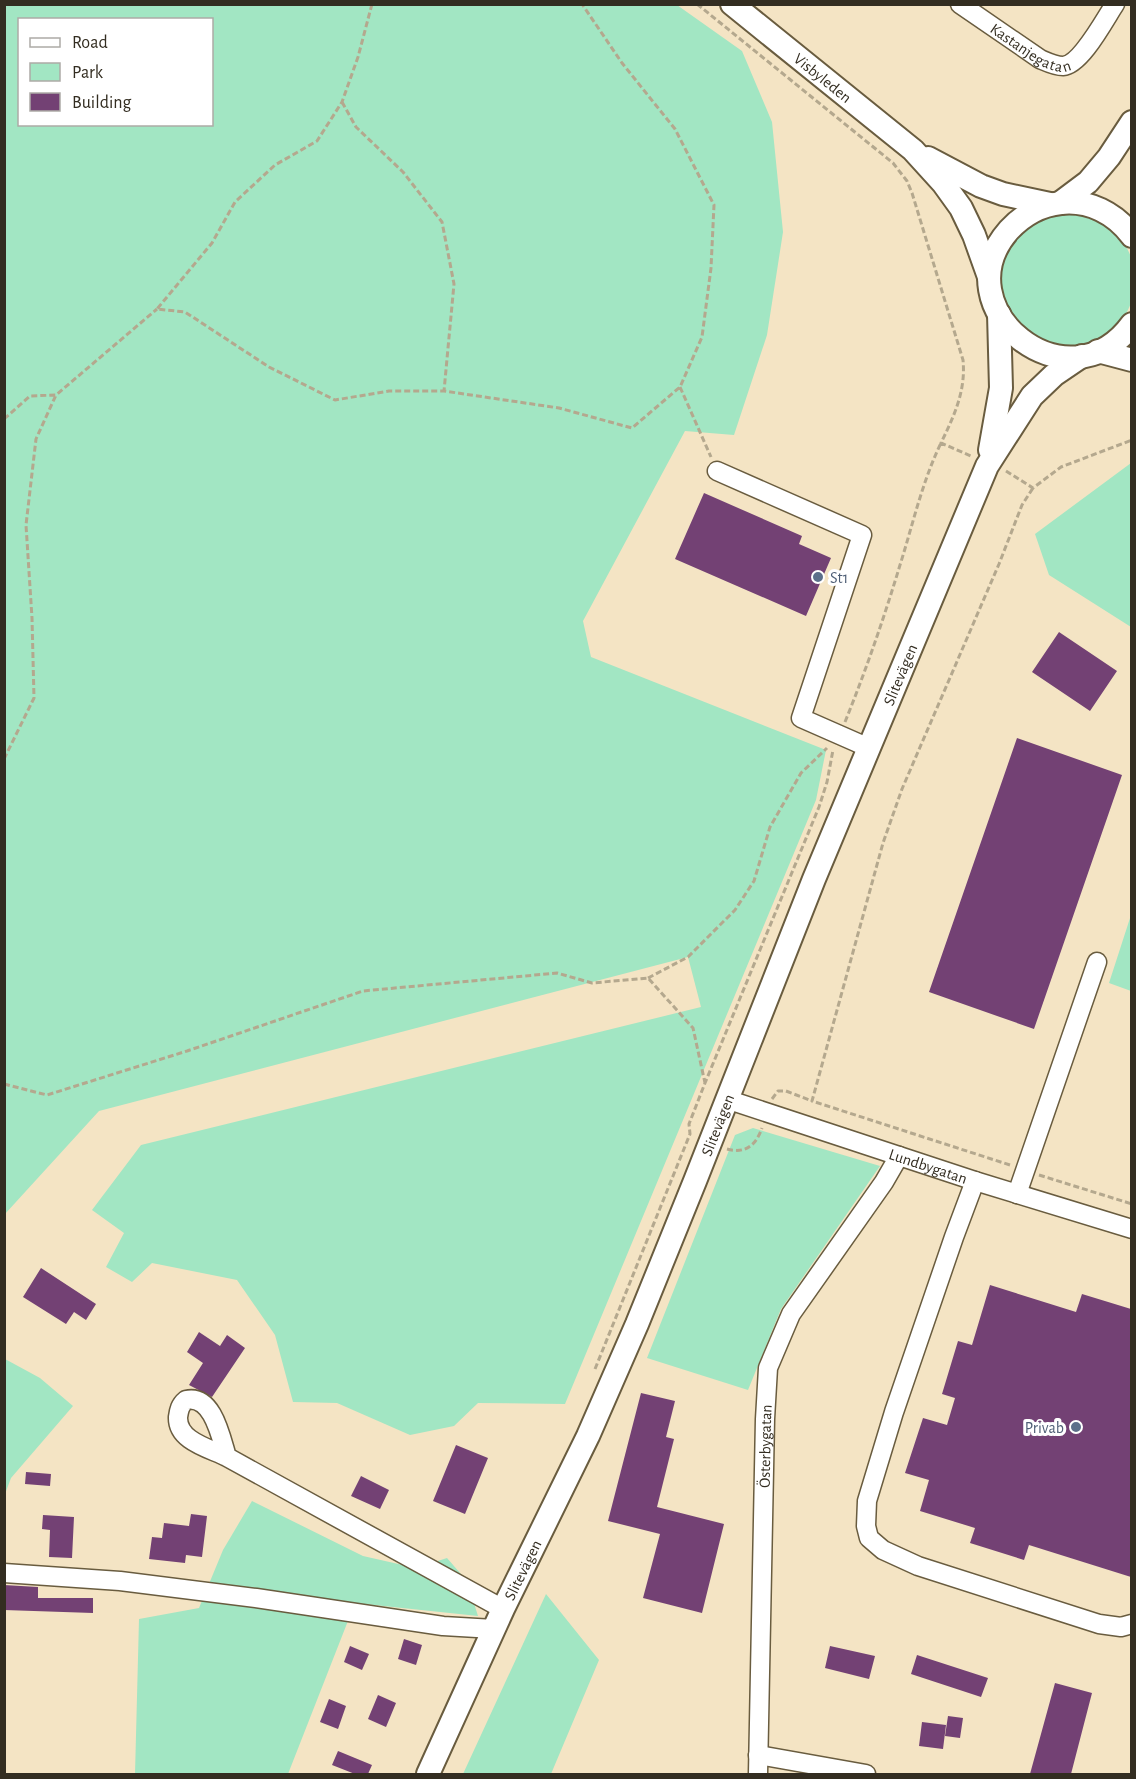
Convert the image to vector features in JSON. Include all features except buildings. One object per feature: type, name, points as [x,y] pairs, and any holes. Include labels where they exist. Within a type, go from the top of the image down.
[{"type":"main road","name":"Visbyleden","points":[[732,4],[913,150],[943,183],[961,208],[974,235],[991,281],[993,298],[999,314]]},
{"type":"main road","points":[[991,281],[995,255],[1007,232],[1027,215],[1055,204],[1088,182],[1109,157],[1131,122]]},
{"type":"main road","name":"Visbyleden","points":[[913,150],[981,186],[1003,194],[1055,204],[1086,204],[1102,210],[1117,220],[1131,236]]},
{"type":"main road","points":[[999,314],[1013,334],[1034,349],[1058,356],[1090,353],[1131,360]]},
{"type":"main road","name":"Slitevägen","points":[[987,464],[1001,387],[999,314]]},
{"type":"main road","name":"Slitevägen","points":[[428,1774],[498,1619],[588,1436],[655,1280],[867,747],[987,464],[1032,396],[1054,375],[1119,338],[1131,324]]},
{"type":"street","name":"Kastanjegatan","points":[[960,4],[1040,59],[1054,65],[1064,66],[1072,64],[1080,57],[1115,4]]},
{"type":"street","points":[[717,471],[862,535],[801,718],[839,737],[867,747]]},
{"type":"street","points":[[1017,1194],[1097,962]]},
{"type":"street","name":"Lundbygatan","points":[[726,1099],[975,1181],[1131,1229]]},
{"type":"street","name":"Österbygatan","points":[[758,1774],[768,1368],[791,1314],[884,1182],[899,1156]]},
{"type":"street","points":[[975,1181],[894,1412],[867,1501],[866,1526],[869,1538],[883,1550],[918,1566],[1099,1624],[1121,1627],[1131,1624]]},
{"type":"street","points":[[227,1457],[340,1521],[498,1619]]},
{"type":"street","points":[[4,1573],[120,1581],[443,1626],[498,1619]]},
{"type":"street","points":[[758,1755],[866,1774]]},
{"type":"path","points":[[4,759],[34,698],[26,525],[36,439],[56,395],[157,309],[212,243],[235,202],[275,165],[317,141],[342,102],[358,57],[372,4]]},
{"type":"path","points":[[157,309],[185,312],[268,367],[335,400],[389,392],[444,391],[559,408],[632,428],[680,387],[702,337],[711,268],[714,205],[675,129],[622,63],[582,4]]},
{"type":"path","points":[[595,1370],[690,1134],[689,1125],[705,1083],[819,807],[827,782],[831,755],[872,654],[920,495],[955,414],[963,384],[963,360],[908,181],[893,163],[697,4]]},
{"type":"path","points":[[342,102],[356,127],[403,172],[442,222],[454,284],[444,391]]},
{"type":"path","points":[[680,387],[717,471]]},
{"type":"path","points":[[4,419],[30,396],[56,395]]},
{"type":"path","points":[[1131,440],[1061,467],[1032,488],[1022,505],[902,789],[883,843],[812,1101],[1131,1204]]},
{"type":"path","points":[[941,443],[1032,488]]},
{"type":"path","points":[[4,1084],[47,1095],[188,1051],[363,991],[557,973],[592,982],[648,978],[688,957],[735,910],[754,881],[770,827],[801,773],[839,737]]},
{"type":"path","points":[[648,978],[693,1028],[705,1083]]},
{"type":"green space","points":[[5,4],[677,5],[742,51],[772,122],[783,232],[767,335],[734,435],[685,431],[583,621],[591,657],[826,750],[816,800],[565,1404],[478,1403],[454,1426],[410,1435],[337,1403],[293,1402],[275,1335],[237,1280],[152,1263],[132,1282],[106,1267],[124,1233],[92,1210],[141,1145],[701,1007],[688,957],[99,1111],[5,1214]]},
{"type":"green space","points":[[1068,213],[1094,218],[1115,233],[1130,254],[1135,280],[1130,306],[1115,327],[1094,342],[1068,347],[1042,342],[1021,327],[1006,306],[1001,280],[1006,254],[1021,233],[1042,218]]},
{"type":"green space","points":[[1131,463],[1131,627],[1049,575],[1035,534]]},
{"type":"green space","points":[[1131,915],[1131,991],[1109,983]]},
{"type":"green space","points":[[753,1128],[880,1166],[781,1309],[748,1390],[647,1358],[735,1135]]},
{"type":"green space","points":[[5,1359],[40,1378],[73,1406],[11,1478],[5,1494]]},
{"type":"green space","points":[[252,1501],[363,1556],[416,1568],[447,1558],[467,1581],[478,1616],[355,1603],[288,1774],[135,1774],[139,1619],[199,1608],[223,1550]]},
{"type":"green space","points":[[546,1594],[599,1660],[551,1774],[463,1774]]},
{"type":"place","name":"St1","points":[[818,577]]},
{"type":"place","name":"Privab","points":[[1076,1427]]}]
